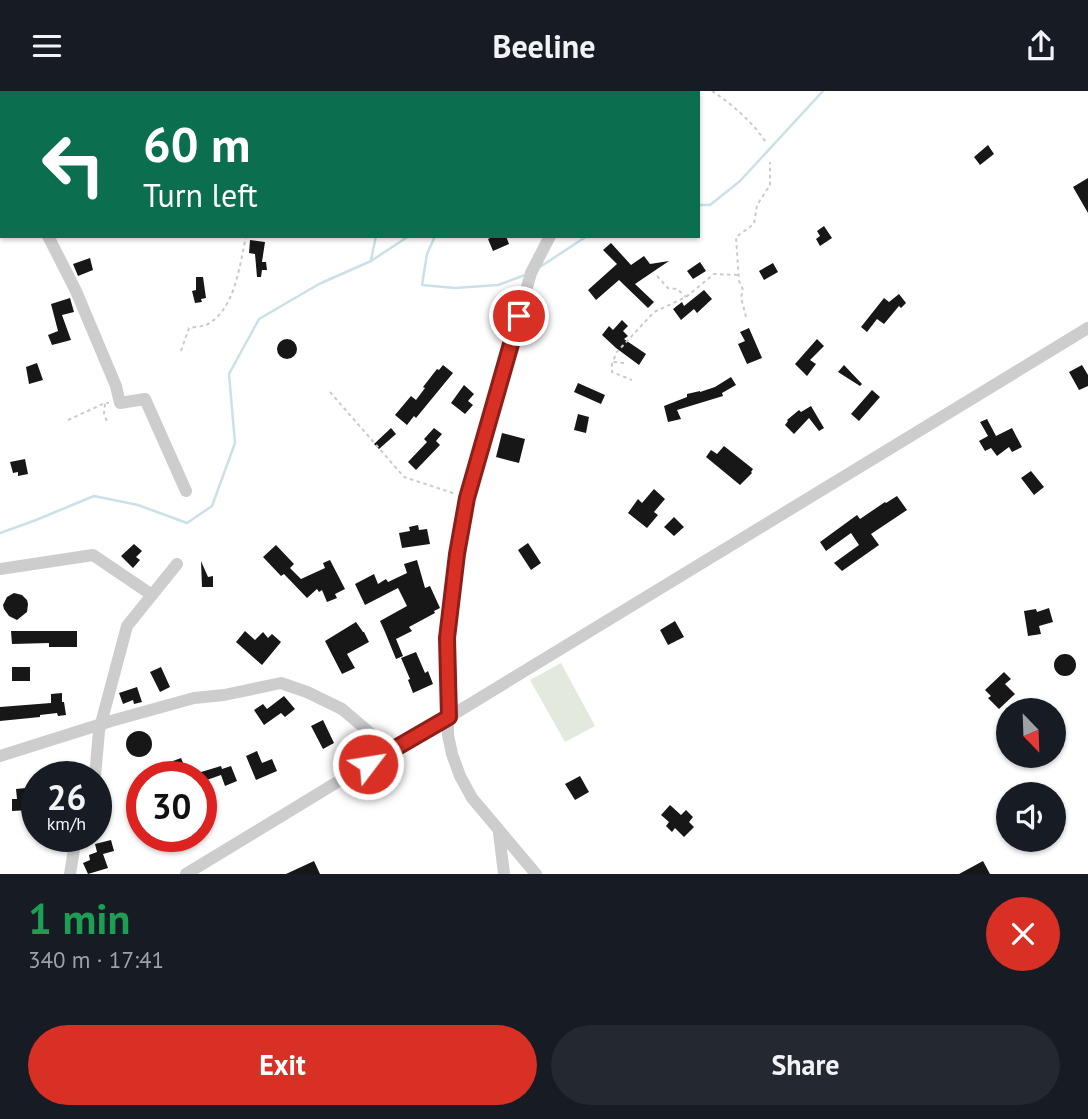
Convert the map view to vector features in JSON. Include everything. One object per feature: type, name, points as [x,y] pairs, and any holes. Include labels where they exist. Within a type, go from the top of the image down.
[{"type":"street","points":[[49,238],[76,291],[116,386],[120,403],[145,399],[186,491]]},
{"type":"street","points":[[536,874],[472,798],[460,776],[448,735],[447,638],[467,498],[531,273],[549,238]]},
{"type":"street","points":[[186,874],[1088,328]]},
{"type":"street","points":[[0,569],[93,555],[152,596]]},
{"type":"street","points":[[97,761],[101,724],[127,626],[177,564]]},
{"type":"street","points":[[0,756],[194,698],[281,684],[307,692],[341,709],[390,750]]},
{"type":"street","points":[[498,831],[504,874]]},
{"type":"street","points":[[70,874],[74,852]]},
{"type":"path","points":[[712,91],[740,111],[767,143]]},
{"type":"path","points":[[746,317],[741,297],[743,290],[738,275],[736,237],[754,224],[757,205],[770,185],[770,162]]},
{"type":"path","points":[[181,351],[189,328],[205,325],[218,316],[235,291],[246,238]]},
{"type":"path","points":[[632,380],[612,372],[612,362],[616,353],[654,312],[686,297],[714,274],[738,275]]},
{"type":"path","points":[[657,276],[668,288],[677,289],[686,297]]},
{"type":"path","points":[[612,362],[624,363]]},
{"type":"path","points":[[330,392],[404,477],[467,498]]},
{"type":"path","points":[[68,420],[105,403],[120,403]]},
{"type":"path","points":[[105,403],[104,414],[108,423]]},
{"type":"shaded area","points":[[561,663],[595,726],[565,742],[530,680]]},
{"type":"building","points":[[988,145],[994,154],[980,165],[974,157]]},
{"type":"building","points":[[1088,178],[1088,213],[1073,187]]},
{"type":"building","points":[[824,226],[832,238],[820,246],[816,239],[820,236],[817,231]]},
{"type":"building","points":[[507,238],[509,244],[493,251],[488,239]]},
{"type":"building","points":[[250,240],[265,242],[262,262],[266,262],[267,270],[262,270],[261,277],[257,277],[255,254],[249,253]]},
{"type":"building","points":[[611,243],[631,265],[644,256],[650,264],[669,261],[635,284],[654,302],[648,308],[619,280],[596,300],[588,290],[617,264],[603,250]]},
{"type":"building","points":[[90,258],[93,270],[78,276],[73,264]]},
{"type":"building","points":[[700,262],[706,271],[693,279],[687,271]]},
{"type":"building","points":[[773,263],[778,272],[764,280],[759,271]]},
{"type":"building","points":[[196,277],[203,277],[206,298],[195,303],[192,291],[196,290]]},
{"type":"building","points":[[704,290],[712,299],[697,313],[694,309],[681,320],[673,309],[682,302],[684,306]]},
{"type":"building","points":[[899,294],[906,303],[901,308],[899,306],[884,324],[877,319],[867,332],[861,327],[884,298],[889,302]]},
{"type":"building","points":[[70,298],[74,312],[62,315],[71,340],[52,345],[48,335],[58,331],[51,304]]},
{"type":"building","points":[[622,320],[628,326],[623,331],[628,336],[624,339],[646,354],[639,365],[602,335],[609,326],[613,330]]},
{"type":"building","points":[[749,328],[762,358],[747,364],[738,344],[745,341],[740,332]]},
{"type":"building","points":[[287,339],[294,342],[297,349],[294,356],[287,359],[280,356],[277,349],[280,342]]},
{"type":"building","points":[[817,339],[824,346],[810,360],[816,364],[807,376],[795,364]]},
{"type":"building","points":[[37,363],[43,380],[29,384],[26,367]]},
{"type":"building","points":[[443,365],[453,373],[416,418],[414,416],[407,425],[395,415],[411,396],[416,400],[425,388],[423,387]]},
{"type":"building","points":[[844,365],[862,384],[860,386],[838,372]]},
{"type":"building","points":[[1082,365],[1088,375],[1088,386],[1079,390],[1069,372]]},
{"type":"building","points":[[731,377],[736,385],[722,393],[723,396],[677,410],[681,419],[668,422],[664,406],[687,397],[687,394],[715,387]]},
{"type":"building","points":[[578,383],[605,395],[601,404],[574,392]]},
{"type":"building","points":[[464,385],[474,394],[468,401],[473,405],[465,414],[451,403]]},
{"type":"building","points":[[872,390],[880,397],[859,421],[851,414]]},
{"type":"building","points":[[811,406],[824,428],[819,431],[809,418],[794,434],[785,425],[787,420],[799,410],[801,412]]},
{"type":"building","points":[[578,414],[589,417],[586,433],[574,430]]},
{"type":"building","points":[[987,419],[996,436],[1012,428],[1022,447],[1012,452],[1009,447],[997,456],[991,448],[985,451],[979,441],[988,436],[980,422]]},
{"type":"building","points":[[391,428],[396,434],[379,449],[374,444]]},
{"type":"building","points":[[434,428],[442,434],[436,441],[440,445],[416,470],[408,462],[427,442],[424,439]]},
{"type":"building","points":[[502,433],[525,439],[519,463],[496,457]]},
{"type":"building","points":[[724,446],[753,469],[740,485],[706,457],[711,450],[717,454]]},
{"type":"building","points":[[25,459],[28,474],[18,476],[18,472],[13,473],[10,462]]},
{"type":"building","points":[[1031,471],[1044,487],[1034,495],[1021,478]]},
{"type":"building","points":[[654,489],[665,499],[654,512],[658,515],[647,528],[628,513],[638,499],[642,503]]},
{"type":"building","points":[[897,496],[907,510],[871,534],[879,545],[842,571],[834,563],[859,545],[851,533],[826,551],[820,542],[857,515],[860,519]]},
{"type":"building","points":[[674,517],[684,527],[674,536],[664,527]]},
{"type":"building","points":[[418,525],[419,530],[427,529],[430,544],[402,548],[399,533],[410,531],[409,527]]},
{"type":"building","points":[[528,543],[541,563],[531,570],[518,550]]},
{"type":"building","points":[[134,544],[142,551],[136,557],[140,560],[133,568],[121,556]]},
{"type":"building","points":[[276,545],[294,564],[290,568],[301,579],[325,568],[323,563],[330,560],[345,589],[335,594],[337,598],[327,602],[322,590],[319,592],[317,589],[307,598],[263,557]]},
{"type":"building","points":[[417,560],[425,588],[430,586],[440,608],[409,627],[412,631],[396,639],[403,656],[396,659],[380,621],[407,606],[398,588],[365,605],[355,584],[374,574],[378,584],[386,579],[388,582],[407,573],[404,564]]},
{"type":"building","points":[[201,561],[208,577],[213,576],[213,587],[202,587]]},
{"type":"building","points":[[14,593],[22,595],[28,604],[27,612],[17,620],[9,616],[3,605],[7,597]]},
{"type":"building","points":[[1049,608],[1053,622],[1039,626],[1041,634],[1028,636],[1024,611],[1036,609],[1037,612]]},
{"type":"building","points":[[675,621],[684,637],[668,645],[660,630]]},
{"type":"building","points":[[356,622],[369,642],[347,654],[355,668],[342,674],[325,641]]},
{"type":"building","points":[[11,631],[77,631],[77,647],[49,647],[49,643],[12,644]]},
{"type":"building","points":[[245,631],[255,640],[263,632],[268,638],[272,634],[281,642],[262,665],[236,642]]},
{"type":"building","points":[[416,652],[433,684],[413,693],[401,658]]},
{"type":"building","points":[[1065,654],[1073,657],[1076,665],[1073,673],[1065,676],[1057,673],[1054,665],[1057,657]]},
{"type":"building","points":[[12,667],[30,667],[30,681],[12,681]]},
{"type":"building","points":[[161,667],[170,687],[160,692],[150,672]]},
{"type":"building","points":[[1004,672],[1011,679],[1005,684],[1015,694],[1011,698],[996,698],[996,706],[985,690]]},
{"type":"building","points":[[137,687],[142,702],[134,704],[133,700],[123,704],[119,693]]},
{"type":"building","points":[[62,693],[66,715],[58,716],[57,713],[0,721],[0,707],[51,703],[51,694]]},
{"type":"building","points":[[284,696],[295,709],[285,717],[281,713],[264,725],[254,710],[263,704],[267,709]]},
{"type":"building","points":[[323,720],[334,743],[323,749],[311,726]]},
{"type":"building","points":[[139,731],[148,735],[152,744],[148,753],[139,757],[130,753],[126,744],[130,735]]},
{"type":"building","points":[[257,751],[262,763],[272,759],[277,771],[256,780],[246,756]]},
{"type":"building","points":[[221,766],[222,769],[231,766],[237,781],[225,786],[221,775],[217,776],[217,767]]},
{"type":"building","points":[[580,776],[589,792],[575,800],[565,784]]},
{"type":"building","points":[[21,788],[21,810],[12,811],[12,799],[17,799],[16,789]]},
{"type":"building","points":[[670,805],[681,815],[686,810],[693,817],[689,822],[694,827],[684,837],[675,828],[672,832],[666,826],[669,822],[661,815]]},
{"type":"building","points":[[110,852],[103,854],[108,868],[88,874],[83,863],[90,860],[89,855]]},
{"type":"building","points":[[314,861],[320,874],[286,874]]},
{"type":"building","points":[[983,861],[990,874],[959,874]]},
{"type":"waterway","points":[[700,205],[710,205],[740,181],[823,91]]},
{"type":"waterway","points":[[371,260],[376,238]]},
{"type":"waterway","points":[[0,533],[94,496],[138,505],[187,523],[212,506],[235,443],[229,374],[259,319],[319,284],[371,261],[406,238]]},
{"type":"waterway","points":[[434,238],[427,254],[422,285],[455,288],[498,285],[525,275]]},
{"type":"waterway","points":[[540,267],[584,238]]},
{"type":"route","points":[[368,764],[449,717],[447,638],[457,554],[467,498],[519,316]]}]
